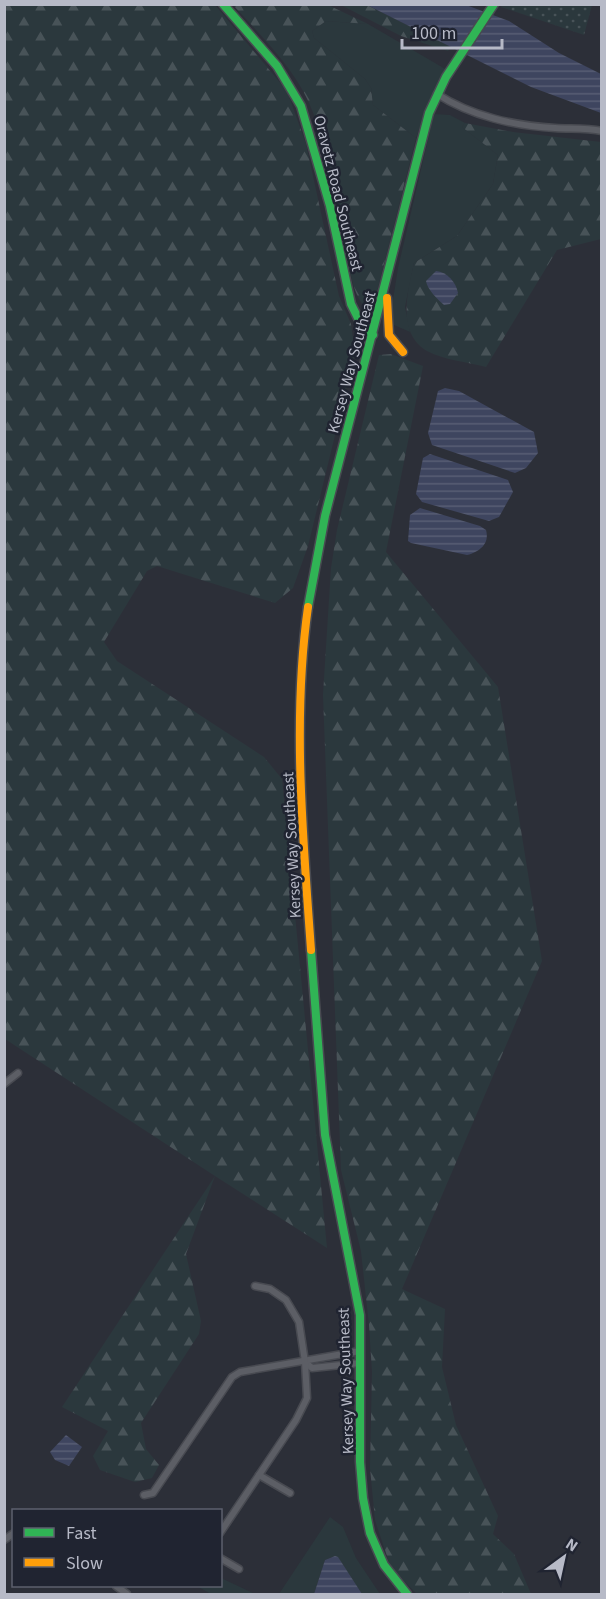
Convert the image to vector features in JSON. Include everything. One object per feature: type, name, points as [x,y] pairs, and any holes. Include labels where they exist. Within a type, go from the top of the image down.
[{"type":"street","name":"Oravetz Road Southeast","points":[[223,4],[277,66],[301,105],[330,206],[351,304],[358,318],[374,335]]},
{"type":"street","name":"Kersey Way Southeast","points":[[406,1594],[386,1570],[366,1524],[362,1494],[360,1316],[324,1133],[306,883],[302,774],[303,672],[316,560],[429,113],[446,77],[494,4]]},
{"type":"street","points":[[437,94],[452,104],[501,121],[602,131]]},
{"type":"street","points":[[387,281],[389,335],[403,352]]},
{"type":"street","points":[[4,1084],[18,1073]]},
{"type":"street","points":[[222,1530],[301,1412],[307,1398],[299,1322],[286,1300],[270,1289],[255,1286]]},
{"type":"street","points":[[144,1495],[153,1493],[232,1377],[240,1372],[360,1351]]},
{"type":"street","points":[[305,1362],[312,1368],[360,1363]]},
{"type":"street","points":[[259,1474],[290,1493]]},
{"type":"street","points":[[222,1558],[239,1569]]},
{"type":"green space","points":[[503,4],[592,5],[584,35],[501,7]]},
{"type":"green space","points":[[4,5],[215,5],[287,91],[306,144],[339,296],[351,324],[355,353],[308,546],[293,588],[275,603],[157,566],[147,571],[104,642],[117,661],[264,757],[282,779],[327,1248],[5,1039]]},
{"type":"green space","points":[[233,5],[328,5],[368,24],[326,21],[312,31],[314,38],[365,79],[371,88],[373,105],[416,138],[374,303],[370,307],[364,306],[354,288],[328,164],[318,127],[307,99],[279,56]]},
{"type":"green space","points":[[341,5],[367,5],[451,47],[448,51],[401,36]]},
{"type":"green space","points":[[326,21],[368,24],[447,70],[430,99],[416,138],[373,105],[371,88],[365,79],[314,38],[312,31]]},
{"type":"green space","points":[[434,114],[450,115],[465,123],[462,127],[498,155],[493,184],[457,236],[414,263],[405,307],[410,332],[394,325],[392,306],[398,268]]},
{"type":"green space","points":[[465,123],[513,132],[601,142],[601,239],[557,250],[486,367],[448,359],[427,351],[417,343],[408,322],[407,298],[414,263],[457,236],[493,184],[498,155],[462,127]]},
{"type":"green space","points":[[391,354],[423,366],[386,552],[498,687],[542,961],[402,1289],[445,1309],[442,1367],[456,1425],[498,1516],[493,1534],[514,1554],[531,1594],[417,1594],[391,1568],[375,1520],[370,1468],[372,1372],[369,1325],[361,1251],[341,1170],[323,695],[331,568],[337,530],[379,355]]},
{"type":"green space","points":[[215,1176],[186,1254],[201,1321],[199,1334],[141,1423],[146,1449],[159,1465],[152,1478],[135,1482],[100,1470],[93,1456],[108,1431],[62,1407]]},
{"type":"green space","points":[[330,1517],[343,1527],[356,1558],[380,1594],[362,1594],[335,1556],[325,1560],[314,1594],[279,1594]]},
{"type":"green space","points":[[222,1578],[255,1594],[211,1594],[199,1587],[222,1587]]},
{"type":"water","points":[[367,5],[466,5],[509,21],[559,53],[601,74],[601,113],[531,87]]},
{"type":"water","points":[[436,271],[453,281],[457,289],[458,293],[450,304],[444,305],[427,284],[426,281]]},
{"type":"water","points":[[445,388],[459,391],[534,432],[538,453],[526,468],[515,473],[432,445],[428,433],[438,391]]},
{"type":"water","points":[[430,454],[508,480],[513,492],[499,517],[489,521],[422,502],[416,494],[423,458]]},
{"type":"water","points":[[420,508],[480,526],[486,530],[485,543],[476,552],[467,555],[411,543],[408,541],[410,515]]},
{"type":"water","points":[[66,1435],[82,1447],[69,1466],[55,1460],[50,1452]]},
{"type":"water","points":[[338,1557],[362,1594],[314,1594],[325,1560]]},
{"type":"traffic: fast","points":[[223,4],[277,66],[301,106],[330,206],[351,304],[358,318],[373,335]]},
{"type":"traffic: fast","points":[[308,607],[325,516],[429,113],[446,77],[494,4]]},
{"type":"traffic: fast","points":[[311,950],[325,1135],[360,1315],[360,1462],[363,1498],[370,1533],[384,1565],[407,1594]]},
{"type":"traffic: slow","points":[[387,298],[389,335],[403,352]]},
{"type":"traffic: slow","points":[[308,607],[301,692],[300,778],[311,950]]}]
